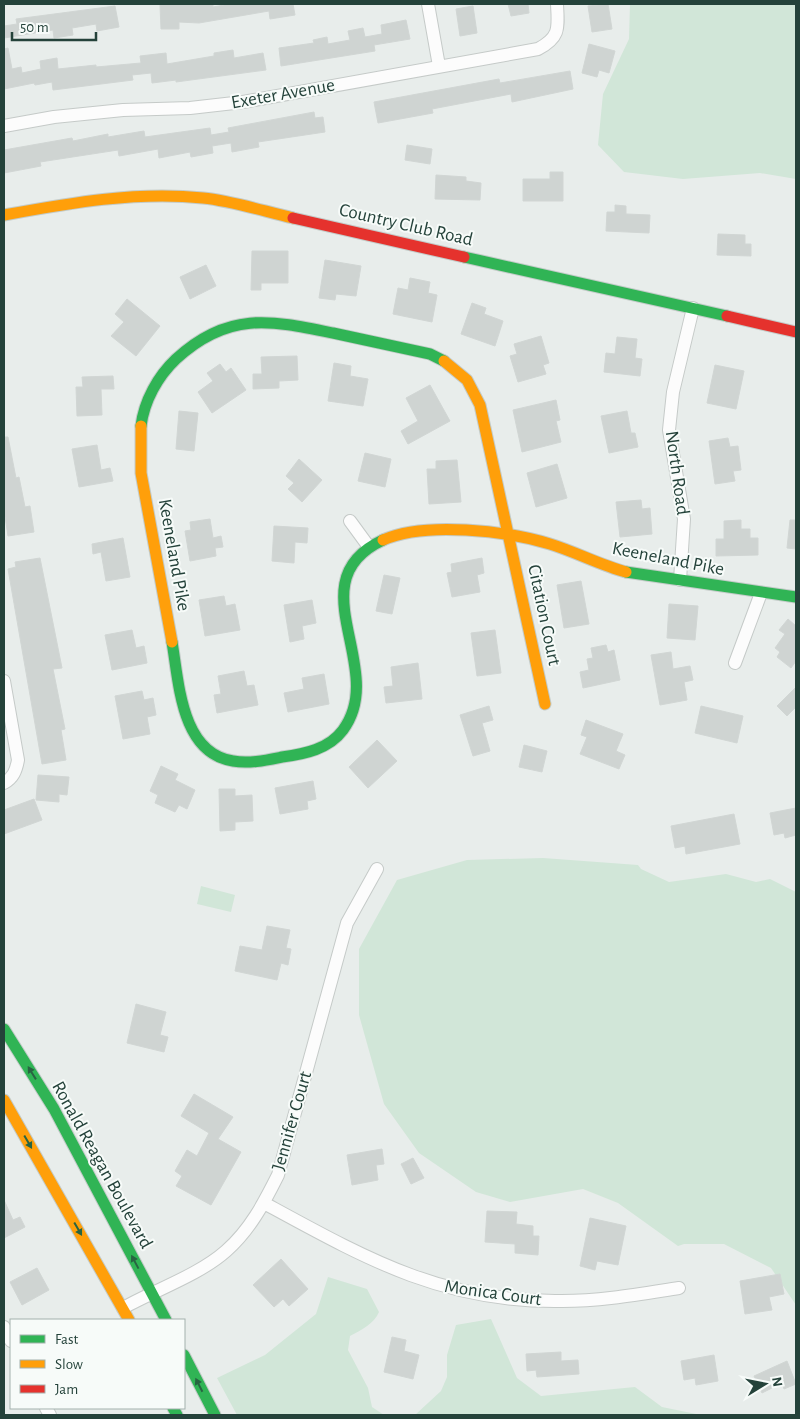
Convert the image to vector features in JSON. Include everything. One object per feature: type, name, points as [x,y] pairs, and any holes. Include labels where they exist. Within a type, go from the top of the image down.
[{"type":"street","points":[[428,4],[439,66]]},
{"type":"street","name":"Exeter Avenue","points":[[4,126],[64,116],[123,110],[190,108],[243,102],[538,49],[550,43],[556,35],[557,4]]},
{"type":"street","name":"Country Club Road","points":[[4,215],[131,195],[170,194],[205,198],[796,332]]},
{"type":"street","name":"North Road","points":[[680,580],[684,518],[681,494],[673,464],[669,430],[673,392],[693,308]]},
{"type":"street","name":"Keeneland Pike","points":[[508,535],[480,405],[472,386],[462,373],[430,354],[282,323],[254,322],[224,329],[195,343],[172,361],[155,386],[144,412],[139,442],[141,473],[184,708],[194,734],[206,748],[225,760],[240,762],[260,761],[313,751],[333,742],[346,725],[354,710],[358,693],[343,606],[344,586],[359,555],[369,547],[399,536],[462,530],[508,535],[550,544],[620,571],[796,597]]},
{"type":"street","points":[[350,521],[369,547]]},
{"type":"street","name":"Citation Court","points":[[508,535],[545,704]]},
{"type":"street","points":[[735,663],[761,593]]},
{"type":"street","points":[[4,681],[18,760],[16,771],[10,780],[4,783]]},
{"type":"street","name":"Jennifer Court","points":[[123,1308],[197,1270],[225,1252],[246,1230],[264,1203],[278,1175],[347,923],[377,869]]},
{"type":"street","name":"Ronald Reagan Boulevard","points":[[4,1029],[54,1109],[165,1319]]},
{"type":"street","points":[[4,1100],[128,1319]]},
{"type":"street","name":"Monica Court","points":[[264,1203],[347,1249],[387,1267],[427,1282],[473,1294],[521,1300],[563,1301],[611,1298],[679,1288]]},
{"type":"street","points":[[4,1327],[10,1339]]},
{"type":"street","points":[[185,1357],[215,1415]]},
{"type":"green space","points":[[630,4],[796,4],[796,179],[760,173],[683,179],[624,172],[598,145],[603,94],[629,39]]},
{"type":"green space","points":[[543,858],[638,865],[641,869],[669,882],[726,874],[756,882],[770,879],[796,892],[796,1305],[771,1268],[724,1244],[684,1244],[678,1246],[618,1203],[583,1189],[510,1202],[476,1192],[419,1153],[384,1104],[359,1015],[359,949],[397,880],[467,860]]},
{"type":"green space","points":[[201,886],[235,895],[231,912],[197,904]]},
{"type":"green space","points":[[328,1277],[367,1289],[379,1312],[371,1323],[350,1336],[348,1350],[368,1388],[372,1407],[384,1415],[237,1415],[217,1378],[265,1355],[316,1314]]},
{"type":"green space","points":[[491,1319],[517,1378],[541,1396],[635,1387],[662,1407],[701,1415],[415,1415],[441,1391],[447,1377],[447,1355],[456,1325]]},
{"type":"building","points":[[213,4],[213,7],[230,4],[293,4],[295,15],[270,19],[269,11],[199,23],[179,22],[179,29],[161,29],[160,5]]},
{"type":"building","points":[[508,4],[528,4],[529,13],[511,16]]},
{"type":"building","points":[[608,4],[612,29],[592,32],[588,6]]},
{"type":"building","points":[[115,6],[119,27],[97,31],[96,24],[72,28],[73,35],[54,38],[53,30],[4,38],[4,26],[17,24],[16,19]]},
{"type":"building","points":[[473,6],[477,33],[460,36],[456,9]]},
{"type":"building","points":[[406,20],[410,39],[374,45],[375,51],[281,66],[279,48],[314,43],[313,40],[327,37],[328,44],[350,40],[348,31],[363,28],[365,37],[382,34],[381,25]]},
{"type":"building","points":[[589,44],[615,51],[609,73],[599,70],[597,77],[582,73]]},
{"type":"building","points":[[8,48],[12,69],[21,67],[22,73],[41,69],[40,61],[57,58],[58,69],[141,63],[140,56],[166,53],[167,64],[214,56],[214,53],[233,50],[234,58],[263,53],[266,70],[176,82],[176,80],[152,83],[151,73],[132,75],[133,80],[53,90],[52,82],[35,85],[34,83],[4,89],[4,49]]},
{"type":"building","points":[[570,71],[573,89],[512,102],[511,94],[432,109],[433,113],[378,123],[374,102],[499,79],[500,83]]},
{"type":"building","points":[[314,112],[315,118],[323,117],[325,132],[258,142],[259,147],[232,152],[231,143],[212,146],[213,153],[191,157],[190,152],[159,158],[158,149],[119,156],[118,150],[40,162],[41,166],[4,173],[4,150],[72,138],[73,141],[108,134],[108,137],[144,131],[145,137],[210,128],[211,135],[229,132],[228,128]]},
{"type":"building","points":[[407,145],[432,149],[430,164],[405,160]]},
{"type":"building","points":[[550,172],[563,172],[563,201],[523,201],[523,179],[550,179]]},
{"type":"building","points":[[436,175],[466,177],[466,181],[481,183],[480,200],[435,199]]},
{"type":"building","points":[[615,205],[626,206],[626,214],[650,215],[649,233],[606,231],[607,212],[615,212]]},
{"type":"building","points":[[718,234],[745,235],[745,244],[751,244],[751,256],[717,255]]},
{"type":"building","points":[[252,251],[288,251],[288,283],[261,283],[261,290],[251,290]]},
{"type":"building","points":[[325,260],[361,266],[356,296],[336,294],[335,300],[319,298]]},
{"type":"building","points":[[206,265],[216,286],[190,299],[180,277]]},
{"type":"building","points":[[410,278],[430,282],[428,293],[437,295],[432,322],[393,314],[398,288],[408,290]]},
{"type":"building","points":[[127,299],[160,326],[136,356],[111,336],[124,322],[115,314]]},
{"type":"building","points":[[472,303],[486,308],[484,314],[503,321],[495,346],[461,334]]},
{"type":"building","points":[[541,336],[549,363],[543,365],[546,374],[518,382],[510,356],[517,354],[514,344]]},
{"type":"building","points":[[617,337],[637,339],[635,358],[642,359],[640,376],[604,372],[606,353],[615,354]]},
{"type":"building","points":[[297,356],[298,380],[279,381],[279,388],[253,389],[253,374],[262,374],[261,357]]},
{"type":"building","points":[[334,363],[351,366],[350,376],[368,379],[363,406],[328,401]]},
{"type":"building","points":[[220,364],[226,372],[231,368],[246,390],[212,413],[198,392],[213,381],[207,373]]},
{"type":"building","points":[[715,365],[744,371],[736,409],[707,403]]},
{"type":"building","points":[[113,376],[114,389],[101,389],[102,415],[77,416],[76,387],[83,387],[82,377]]},
{"type":"building","points":[[430,385],[450,421],[408,444],[401,431],[418,421],[406,398]]},
{"type":"building","points":[[556,400],[560,420],[556,421],[561,442],[522,452],[513,410]]},
{"type":"building","points":[[179,411],[198,413],[194,451],[176,449]]},
{"type":"building","points":[[627,411],[631,433],[635,433],[638,447],[609,453],[601,416]]},
{"type":"building","points":[[4,437],[8,437],[16,478],[19,477],[25,507],[30,506],[34,532],[8,536],[4,510]]},
{"type":"building","points":[[728,438],[730,447],[738,446],[741,470],[733,471],[735,481],[715,484],[709,441]]},
{"type":"building","points":[[97,445],[101,470],[110,468],[113,481],[79,487],[72,449]]},
{"type":"building","points":[[365,453],[391,459],[385,487],[358,481]]},
{"type":"building","points":[[299,459],[322,480],[302,502],[288,489],[294,483],[286,476]]},
{"type":"building","points":[[457,460],[461,502],[429,504],[427,469],[436,469],[436,461]]},
{"type":"building","points":[[557,464],[567,498],[536,507],[527,473]]},
{"type":"building","points":[[641,500],[642,509],[650,508],[652,534],[620,537],[616,502]]},
{"type":"building","points":[[210,519],[213,538],[221,536],[223,547],[215,548],[216,556],[190,561],[185,531],[191,530],[190,522]]},
{"type":"building","points":[[741,520],[741,529],[750,529],[750,538],[758,538],[758,555],[716,556],[716,539],[724,539],[724,521]]},
{"type":"building","points":[[790,520],[796,520],[796,549],[787,548]]},
{"type":"building","points":[[274,526],[308,528],[307,543],[295,542],[294,563],[272,561]]},
{"type":"building","points":[[123,538],[130,577],[106,581],[101,552],[93,554],[92,544]]},
{"type":"building","points":[[40,558],[62,668],[53,669],[65,729],[61,730],[66,760],[42,764],[8,569],[16,567],[15,562]]},
{"type":"building","points":[[482,558],[484,573],[477,575],[480,592],[452,597],[447,573],[452,572],[451,564]]},
{"type":"building","points":[[384,575],[400,578],[392,614],[376,611]]},
{"type":"building","points":[[581,581],[589,624],[564,628],[557,585]]},
{"type":"building","points":[[224,596],[226,606],[235,604],[240,630],[205,636],[199,600]]},
{"type":"building","points":[[312,600],[316,623],[302,626],[304,639],[290,642],[284,605]]},
{"type":"building","points":[[669,604],[698,606],[695,640],[667,638]]},
{"type":"building","points":[[788,619],[796,626],[796,661],[791,668],[777,657],[780,652],[775,648],[785,634],[779,630]]},
{"type":"building","points":[[132,630],[136,648],[144,646],[147,663],[112,670],[105,635]]},
{"type":"building","points":[[495,630],[501,673],[477,676],[471,633]]},
{"type":"building","points":[[606,645],[608,652],[614,650],[620,680],[583,688],[580,672],[589,670],[587,659],[593,658],[591,648]]},
{"type":"building","points":[[671,652],[673,669],[690,666],[693,680],[684,682],[687,700],[660,705],[651,655]]},
{"type":"building","points":[[418,663],[422,699],[386,703],[384,687],[393,686],[391,667]]},
{"type":"building","points":[[244,671],[247,686],[254,685],[258,705],[217,713],[214,695],[221,694],[218,676]]},
{"type":"building","points":[[324,674],[329,704],[288,712],[284,693],[304,689],[302,678]]},
{"type":"building","points":[[796,687],[796,707],[787,716],[777,706]]},
{"type":"building","points":[[142,691],[144,700],[153,698],[156,715],[147,717],[150,734],[123,739],[115,696]]},
{"type":"building","points":[[489,706],[493,720],[482,723],[490,751],[473,756],[460,715]]},
{"type":"building","points":[[701,706],[743,716],[737,743],[695,733]]},
{"type":"building","points":[[586,720],[623,734],[616,751],[625,755],[619,769],[580,754],[587,737],[581,735]]},
{"type":"building","points":[[377,740],[397,761],[368,788],[349,767]]},
{"type":"building","points":[[524,745],[547,751],[542,772],[519,767]]},
{"type":"building","points":[[161,766],[178,774],[175,780],[195,790],[187,809],[179,805],[175,812],[155,803],[158,795],[150,791]]},
{"type":"building","points":[[38,775],[69,777],[67,795],[59,794],[59,802],[36,800]]},
{"type":"building","points":[[313,781],[316,799],[307,801],[308,809],[280,814],[275,788]]},
{"type":"building","points":[[219,789],[235,789],[235,796],[252,795],[253,821],[235,822],[235,830],[220,831]]},
{"type":"building","points":[[34,799],[42,820],[4,834],[4,810]]},
{"type":"building","points":[[796,808],[796,835],[785,838],[784,833],[774,835],[770,813]]},
{"type":"building","points":[[734,814],[740,844],[686,854],[685,846],[675,848],[671,826]]},
{"type":"building","points":[[267,926],[290,930],[286,948],[291,949],[288,965],[281,963],[277,980],[235,971],[240,946],[262,950]]},
{"type":"building","points":[[136,1004],[166,1012],[160,1035],[168,1037],[164,1052],[127,1043]]},
{"type":"building","points":[[194,1094],[233,1117],[218,1139],[241,1152],[211,1205],[176,1186],[182,1176],[175,1171],[187,1150],[197,1156],[209,1133],[181,1116]]},
{"type":"building","points":[[382,1149],[384,1164],[376,1165],[378,1180],[352,1185],[347,1155]]},
{"type":"building","points":[[413,1158],[424,1178],[411,1184],[401,1164]]},
{"type":"building","points":[[4,1200],[13,1220],[20,1217],[25,1227],[4,1238]]},
{"type":"building","points":[[487,1211],[517,1212],[516,1224],[533,1226],[533,1236],[539,1236],[538,1255],[515,1253],[515,1244],[485,1242]]},
{"type":"building","points":[[590,1218],[626,1226],[618,1265],[597,1261],[595,1270],[580,1266]]},
{"type":"building","points":[[281,1259],[308,1289],[289,1306],[283,1299],[274,1307],[253,1285]]},
{"type":"building","points":[[37,1268],[49,1290],[22,1305],[10,1282]]},
{"type":"building","points":[[780,1274],[784,1294],[769,1297],[772,1310],[745,1314],[740,1281]]},
{"type":"building","points":[[392,1337],[406,1340],[404,1351],[419,1355],[413,1379],[384,1372]]},
{"type":"building","points":[[561,1352],[561,1361],[578,1360],[579,1374],[537,1377],[536,1370],[527,1371],[526,1354]]},
{"type":"building","points":[[714,1355],[718,1381],[696,1385],[695,1378],[684,1380],[681,1361]]},
{"type":"building","points":[[787,1361],[796,1384],[784,1389],[782,1383],[762,1393],[754,1376]]},
{"type":"traffic: fast","points":[[464,257],[727,316]]},
{"type":"traffic: fast","points":[[141,426],[149,398],[169,366],[195,344],[214,333],[232,326],[250,323],[289,325],[430,354],[444,361]]},
{"type":"traffic: fast","points":[[172,642],[177,677],[186,714],[193,731],[203,745],[216,755],[233,761],[252,762],[316,750],[331,742],[343,730],[354,706],[356,680],[344,602],[346,578],[358,557],[383,540]]},
{"type":"traffic: fast","points":[[626,572],[796,597]]},
{"type":"traffic: fast","points":[[4,1029],[54,1109],[165,1319]]},
{"type":"traffic: fast","points":[[185,1357],[215,1415]]},
{"type":"traffic: fast","points":[[174,1409],[177,1415]]},
{"type":"traffic: slow","points":[[4,215],[103,199],[178,196],[226,201],[293,218]]},
{"type":"traffic: slow","points":[[444,361],[467,380],[480,405],[545,704]]},
{"type":"traffic: slow","points":[[141,426],[141,473],[172,642]]},
{"type":"traffic: slow","points":[[383,540],[400,534],[443,529],[512,535],[550,544],[626,572]]},
{"type":"traffic: slow","points":[[4,1100],[128,1319]]},
{"type":"traffic: jam","points":[[293,218],[464,257]]},
{"type":"traffic: jam","points":[[727,316],[796,332]]}]
